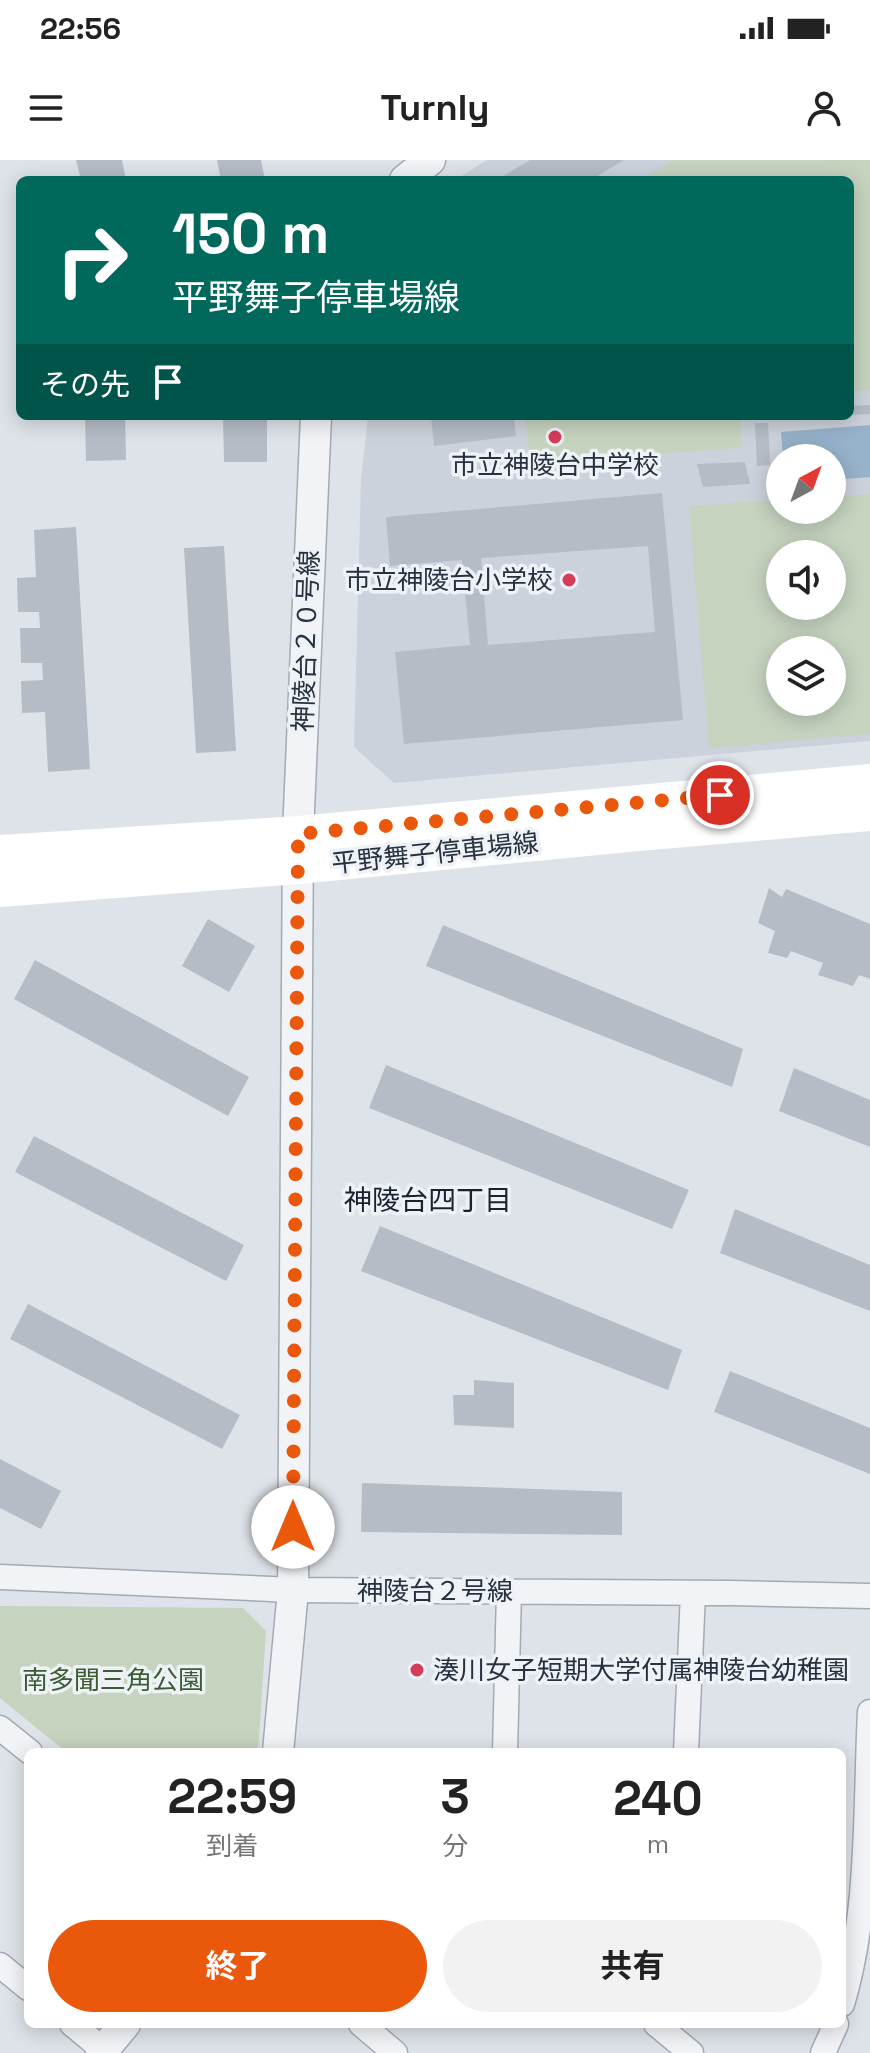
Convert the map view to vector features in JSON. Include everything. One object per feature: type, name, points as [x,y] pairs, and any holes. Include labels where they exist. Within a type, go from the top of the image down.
[{"type":"main road","name":"平野舞子停車場線","points":[[0,889],[870,782]]},
{"type":"main road","name":"平野舞子停車場線","points":[[0,853],[298,850],[622,834],[870,813]]},
{"type":"street","name":"神陵台２０号線","points":[[278,1748],[293,1590],[298,850],[316,420]]},
{"type":"street","name":"神陵台２号線","points":[[0,1577],[293,1590],[870,1596]]},
{"type":"street","points":[[505,1748],[509,1591]]},
{"type":"street","points":[[686,1748],[693,1593]]},
{"type":"street","points":[[846,1990],[861,1899],[870,1712]]},
{"type":"street","points":[[0,1728],[25,1748]]},
{"type":"street","points":[[0,1965],[24,1985]]},
{"type":"street","points":[[77,2028],[104,2052],[122,2028]]},
{"type":"street","points":[[661,2028],[691,2053]]},
{"type":"street","points":[[823,2053],[834,2028]]},
{"type":"shaded area","name":"市立神陵台小学校","points":[[487,160],[870,160],[870,741],[394,783],[354,747],[361,479],[368,420],[854,420],[854,176],[461,176]]},
{"type":"green space","points":[[674,160],[870,160],[870,390],[854,392],[854,176],[647,176]]},
{"type":"green space","points":[[526,420],[741,420],[742,448],[531,463]]},
{"type":"green space","points":[[870,494],[870,734],[709,748],[689,506],[766,501],[766,524],[846,524],[846,496]]},
{"type":"green space","name":"南多聞三角公園","points":[[0,1606],[243,1608],[266,1631],[258,1748],[61,1748],[0,1698]]},
{"type":"water","points":[[870,425],[870,477],[846,479],[846,444],[782,444],[781,432]]},
{"type":"building","points":[[76,160],[122,160],[125,176],[80,176]]},
{"type":"building","points":[[217,160],[261,160],[264,176],[220,176]]},
{"type":"building","points":[[530,160],[624,160],[598,176],[504,176]]},
{"type":"building","points":[[870,405],[870,414],[854,415],[854,406]]},
{"type":"building","points":[[85,420],[125,420],[126,460],[86,461]]},
{"type":"building","points":[[223,420],[267,420],[267,462],[224,462]]},
{"type":"building","points":[[431,420],[514,420],[516,436],[434,446]]},
{"type":"building","points":[[755,423],[768,423],[766,465],[757,466]]},
{"type":"building","points":[[745,462],[750,484],[703,487],[697,464]]},
{"type":"building","points":[[662,493],[683,720],[404,744],[395,652],[470,645],[462,560],[390,566],[386,517]],"holes":[[[648,546],[655,632],[488,645],[481,558]]]},
{"type":"building","points":[[76,527],[90,769],[48,772],[45,712],[22,713],[21,681],[43,680],[42,663],[21,663],[20,628],[40,628],[39,612],[18,612],[17,578],[36,577],[34,530]]},
{"type":"building","points":[[224,546],[236,751],[196,753],[184,548]]},
{"type":"building","points":[[769,888],[782,897],[786,889],[870,924],[870,979],[859,975],[853,986],[818,975],[823,963],[791,951],[787,958],[768,953],[775,931],[758,923]]},
{"type":"building","points":[[208,919],[255,946],[229,992],[182,966]]},
{"type":"building","points":[[443,925],[743,1049],[732,1087],[426,966]]},
{"type":"building","points":[[35,960],[249,1077],[228,1116],[14,999]]},
{"type":"building","points":[[386,1065],[689,1190],[672,1229],[369,1108]]},
{"type":"building","points":[[794,1068],[870,1100],[870,1147],[779,1111]]},
{"type":"building","points":[[34,1136],[244,1245],[226,1281],[15,1172]]},
{"type":"building","points":[[735,1209],[870,1265],[870,1311],[720,1253]]},
{"type":"building","points":[[380,1226],[682,1350],[668,1390],[361,1271]]},
{"type":"building","points":[[28,1304],[240,1415],[222,1449],[10,1339]]},
{"type":"building","points":[[730,1371],[870,1428],[870,1474],[714,1412]]},
{"type":"building","points":[[474,1380],[514,1383],[514,1428],[454,1425],[453,1395],[474,1395]]},
{"type":"building","points":[[0,1459],[61,1491],[41,1529],[0,1508]]},
{"type":"building","points":[[362,1483],[622,1492],[622,1535],[361,1532]]},
{"type":"place","name":"市立神陵台中学校","points":[[555,437]]},
{"type":"place","name":"市立神陵台小学校","points":[[569,580]]},
{"type":"place","name":"湊川女子短期大学付属神陵台幼稚園","points":[[417,1670]]},
{"type":"district","name":"神陵台四丁目","points":[[428,1200]]},
{"type":"route","points":[[293,1527],[298,834],[720,795]]}]
